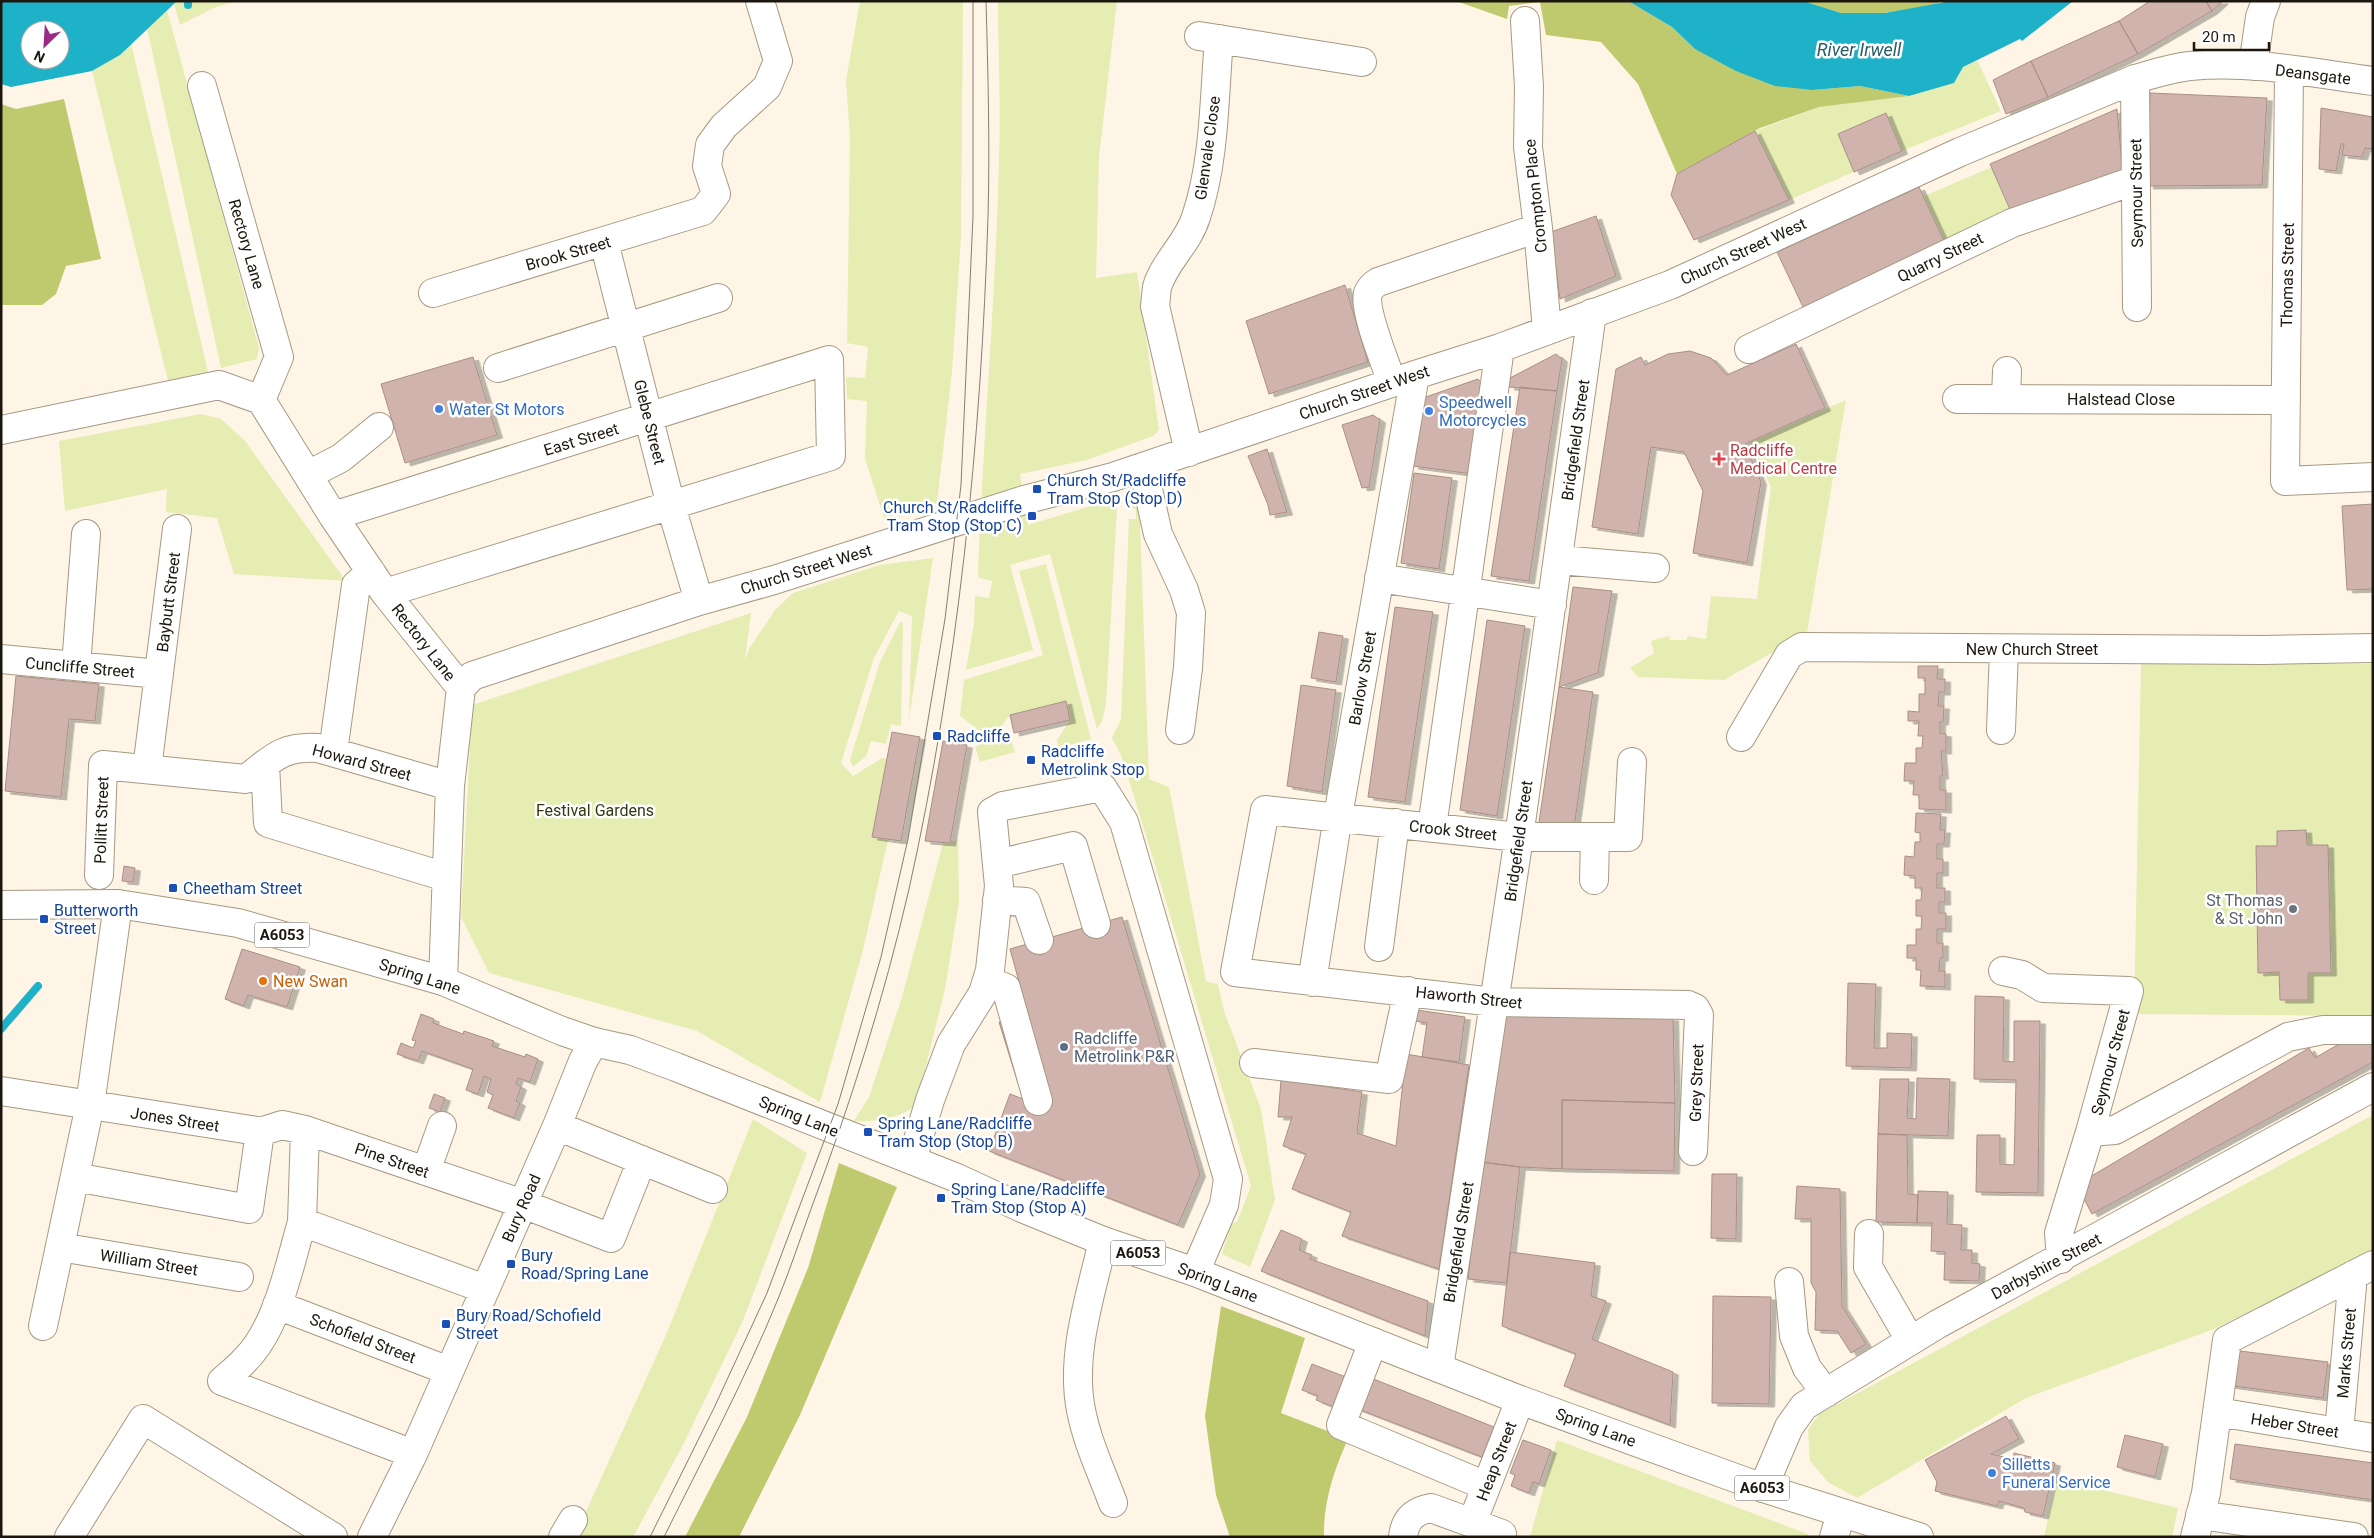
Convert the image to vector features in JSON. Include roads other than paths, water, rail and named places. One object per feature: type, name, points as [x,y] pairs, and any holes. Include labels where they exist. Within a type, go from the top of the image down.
[{"type":"street","name":"Brook Street","points":[[432,292],[703,211],[716,194],[707,166],[710,145],[724,126],[768,87],[778,61],[760,1]]},
{"type":"street","points":[[2253,66],[2260,17],[2266,1]]},
{"type":"street","name":"Crompton Place","points":[[1525,21],[1517,62],[1528,147],[1538,168],[1538,228],[1547,330]]},
{"type":"street","name":"Glenvale Close","points":[[1189,452],[1155,306],[1157,287],[1187,239],[1196,217],[1204,187],[1210,146],[1209,37],[1323,68],[1362,62]]},
{"type":"street","name":"Church Street West","points":[[460,688],[472,676],[699,601],[774,580],[1024,500],[1113,477],[1500,348],[1670,284],[1960,152],[2135,80],[2162,71],[2190,66],[2253,66]]},
{"type":"street","name":"Deansgate","points":[[2253,66],[2373,82]]},
{"type":"street","name":"Thomas Street","points":[[2289,70],[2285,481],[2373,477]]},
{"type":"street","name":"Seymour Street","points":[[2135,80],[2137,307]]},
{"type":"street","name":"Rectory Lane","points":[[202,86],[280,356],[260,400],[333,516],[378,582],[460,688],[450,786],[443,981]]},
{"type":"street","name":"Quarry Street","points":[[1749,349],[2012,222],[2136,180]]},
{"type":"street","points":[[1404,379],[1368,309],[1368,293],[1371,287],[1378,282],[1538,228]]},
{"type":"street","name":"Glebe Street","points":[[604,242],[671,506],[699,601]]},
{"type":"street","points":[[498,368],[718,298]]},
{"type":"street","name":"Bridgefield Street","points":[[1439,1368],[1519,837],[1592,313]]},
{"type":"street","points":[[1432,827],[1500,348]]},
{"type":"street","name":"East Street","points":[[333,516],[829,360],[831,456],[671,506]]},
{"type":"street","points":[[2006,399],[2007,371]]},
{"type":"street","name":"Barlow Street","points":[[1312,982],[1338,816],[1379,578],[1404,379]]},
{"type":"street","points":[[1,430],[219,385],[260,400]]},
{"type":"street","name":"Halstead Close","points":[[1957,399],[2286,400]]},
{"type":"street","points":[[308,475],[341,458],[378,427]]},
{"type":"street","points":[[1143,467],[1158,534],[1184,590],[1191,613],[1188,668],[1180,730]]},
{"type":"street","points":[[333,752],[356,585],[378,582],[671,506]]},
{"type":"street","name":"Baybutt Street","points":[[147,769],[177,529]]},
{"type":"street","points":[[76,666],[86,534]]},
{"type":"street","points":[[1559,560],[1655,568]]},
{"type":"street","points":[[1379,578],[1552,605]]},
{"type":"street","name":"New Church Street","points":[[1741,737],[1789,654],[1802,647],[2004,650],[2373,648]]},
{"type":"street","points":[[2001,730],[2004,650]]},
{"type":"street","name":"Cuncliffe Street","points":[[1,659],[159,674]]},
{"type":"street","name":"Howard Street","points":[[104,765],[246,779],[285,751],[297,747],[318,748],[450,786]]},
{"type":"street","name":"Crook Street","points":[[1235,972],[1265,810],[1338,816],[1519,837],[1628,837],[1632,762]]},
{"type":"street","points":[[265,764],[268,823],[446,877]]},
{"type":"street","name":"Pollitt Street","points":[[99,875],[104,765]]},
{"type":"street","points":[[912,1160],[930,1100],[951,1044],[983,993],[990,970],[999,886],[992,812],[1003,806],[1102,786],[1124,822],[1228,1179],[1224,1205],[1195,1272]]},
{"type":"street","points":[[1379,947],[1395,823]]},
{"type":"street","points":[[1594,880],[1595,837]]},
{"type":"street","points":[[997,864],[1072,846],[1096,924]]},
{"type":"street","points":[[997,900],[1026,902],[1039,940]]},
{"type":"street","points":[[43,1326],[90,1105],[118,904]]},
{"type":"street","name":"Spring Lane","points":[[118,904],[238,923],[443,981],[562,1031],[594,1042],[630,1050],[912,1160],[1103,1241],[1195,1272],[1520,1400],[1763,1488],[1837,1525],[1919,1537]]},
{"type":"street","name":"A6053","points":[[1,906],[118,904]]},
{"type":"street","name":"Seymour Street","points":[[2003,971],[2022,976],[2043,988],[2129,991],[2090,1132],[2059,1233],[2061,1259]]},
{"type":"street","name":"Haworth Street","points":[[1235,972],[1494,1002],[1688,1005],[1695,1008],[1699,1015]]},
{"type":"street","points":[[986,981],[1006,988],[1038,1101]]},
{"type":"street","points":[[1254,1063],[1389,1079],[1408,991]]},
{"type":"street","name":"Grey Street","points":[[1693,1151],[1699,1015]]},
{"type":"street","points":[[2090,1132],[2115,1130],[2288,1037],[2323,1030],[2373,1030]]},
{"type":"street","name":"Bury Road","points":[[372,1537],[413,1454],[557,1126],[583,1061],[594,1042]]},
{"type":"street","name":"Darbyshire Street","points":[[1763,1488],[1790,1427],[1804,1406],[1910,1340],[2373,1087]]},
{"type":"street","name":"Jones Street","points":[[1,1091],[260,1132]]},
{"type":"street","name":"Pine Street","points":[[260,1132],[282,1125],[304,1130],[523,1204],[611,1238],[642,1160]]},
{"type":"street","points":[[426,1171],[442,1126]]},
{"type":"street","points":[[557,1126],[714,1190]]},
{"type":"street","points":[[304,1130],[302,1222],[277,1305],[262,1338],[222,1381],[413,1454]]},
{"type":"street","points":[[75,1177],[248,1209],[260,1132]]},
{"type":"street","points":[[302,1222],[485,1289]]},
{"type":"street","points":[[1869,1234],[1868,1267],[1910,1340]]},
{"type":"street","points":[[1103,1241],[1081,1338],[1078,1387],[1086,1430],[1113,1503]]},
{"type":"street","name":"William Street","points":[[60,1247],[239,1277]]},
{"type":"street","points":[[2354,1537],[2198,1526],[2206,1494],[2227,1340],[2363,1270]]},
{"type":"street","name":"Marks Street","points":[[2339,1432],[2363,1270]]},
{"type":"street","points":[[1789,1282],[1794,1336],[1807,1368],[1826,1393]]},
{"type":"street","name":"Schofield Street","points":[[277,1305],[449,1371]]},
{"type":"street","points":[[1373,1342],[1341,1426],[1486,1486]]},
{"type":"street","name":"Heap Street","points":[[1472,1523],[1520,1400]]},
{"type":"street","name":"Heber Street","points":[[2218,1412],[2373,1438]]},
{"type":"street","points":[[69,1537],[143,1419],[332,1537]]},
{"type":"street","name":"Heap Street","points":[[1403,1537],[1406,1523],[1421,1509],[1431,1508],[1502,1534]]},
{"type":"water","points":[[1,1],[177,1],[120,55],[92,71],[11,87],[1,84]]},
{"type":"water","name":"River Irwell","points":[[1628,1],[1803,1],[1841,13],[1885,13],[1951,1],[2073,1],[2022,41],[2020,39],[1963,67],[1954,83],[1909,96],[1860,86],[1813,90],[1775,86],[1736,71],[1695,49],[1672,27]]},
{"type":"waterway","points":[[1,1029],[38,986]]},
{"type":"tram line","points":[[650,1537],[714,1408],[767,1293],[838,1104],[881,957],[908,839],[945,619],[961,485],[973,216],[973,1]]},
{"type":"tram line","points":[[664,1537],[738,1389],[787,1277],[865,1051],[889,970],[909,889],[941,723],[954,639],[973,470],[980,386],[988,217],[989,136],[986,1]]},
{"type":"place","name":"Water St Motors","points":[[439,409]]},
{"type":"place","name":"Speedwell Motorcycles","points":[[1429,411]]},
{"type":"place","name":"Radcliffe Medical Centre","points":[[1719,459]]},
{"type":"place","name":"Church St/Radcliffe Tram Stop (Stop D)","points":[[1037,489]]},
{"type":"place","name":"Church St/Radcliffe Tram Stop (Stop C)","points":[[1032,516]]},
{"type":"place","name":"Radcliffe","points":[[937,736]]},
{"type":"place","name":"Radcliffe Metrolink Stop","points":[[1031,760]]},
{"type":"place","name":"Cheetham Street","points":[[173,888]]},
{"type":"place","name":"St Thomas & St John","points":[[2293,909]]},
{"type":"place","name":"Butterworth Street","points":[[44,919]]},
{"type":"place","name":"New Swan","points":[[263,981]]},
{"type":"place","name":"Radcliffe Metrolink P&R","points":[[1064,1047]]},
{"type":"place","name":"Spring Lane/Radcliffe Tram Stop (Stop B)","points":[[868,1132]]},
{"type":"place","name":"Spring Lane/Radcliffe Tram Stop (Stop A)","points":[[941,1198]]},
{"type":"place","name":"Bury Road/Spring Lane","points":[[511,1264]]},
{"type":"place","name":"Bury Road/Schofield Street","points":[[446,1324]]},
{"type":"place","name":"Silletts Funeral Service","points":[[1992,1473]]},
{"type":"park label","name":"Festival Gardens","points":[[595,810]]}]
